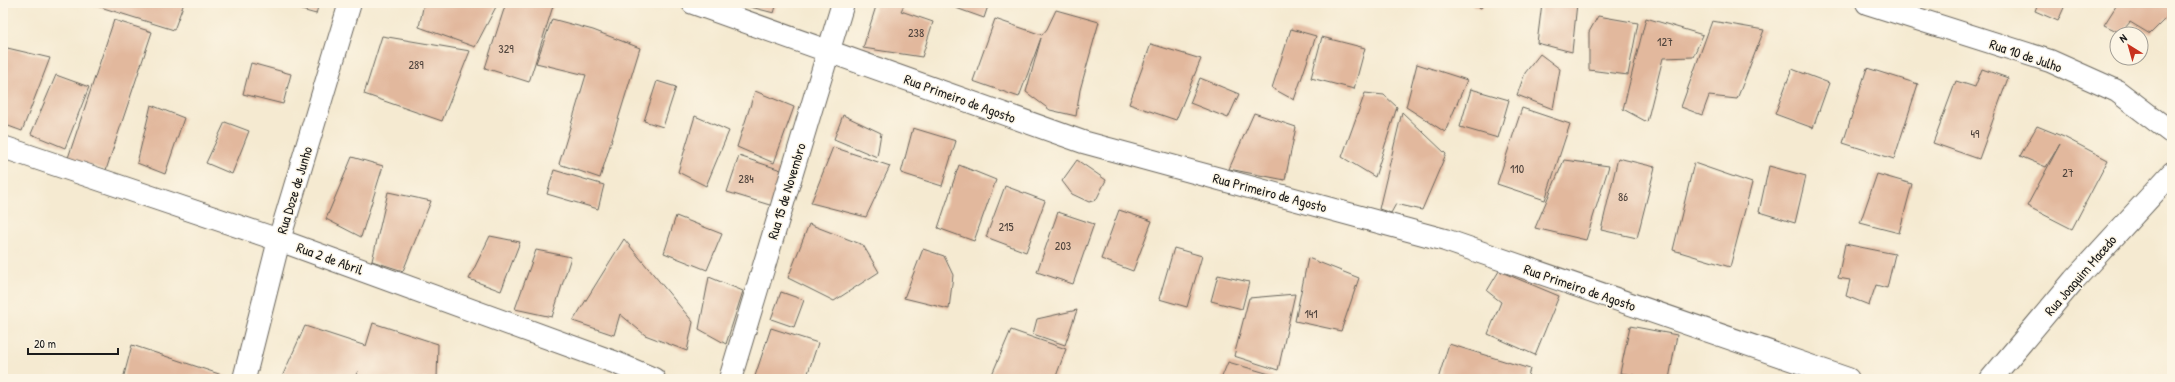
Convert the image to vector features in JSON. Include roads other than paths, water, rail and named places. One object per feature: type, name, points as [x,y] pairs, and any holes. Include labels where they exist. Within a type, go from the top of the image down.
[{"type":"street","name":"Rua Doze de Junho","points":[[244,379],[279,240],[350,3]]},
{"type":"street","name":"Rua Primeiro de Agosto","points":[[693,3],[1083,142],[1445,240],[1848,379]]},
{"type":"street","name":"Rua 15 de Novembro","points":[[730,379],[843,3]]},
{"type":"street","name":"Rua 10 de Julho","points":[[1867,3],[2050,61],[2117,91],[2172,133]]},
{"type":"street","name":"Rua 2 de Abril","points":[[3,147],[279,240],[614,362],[654,379]]},
{"type":"street","name":"Rua Joaquim Macedo","points":[[1991,379],[2074,280],[2172,173]]}]
